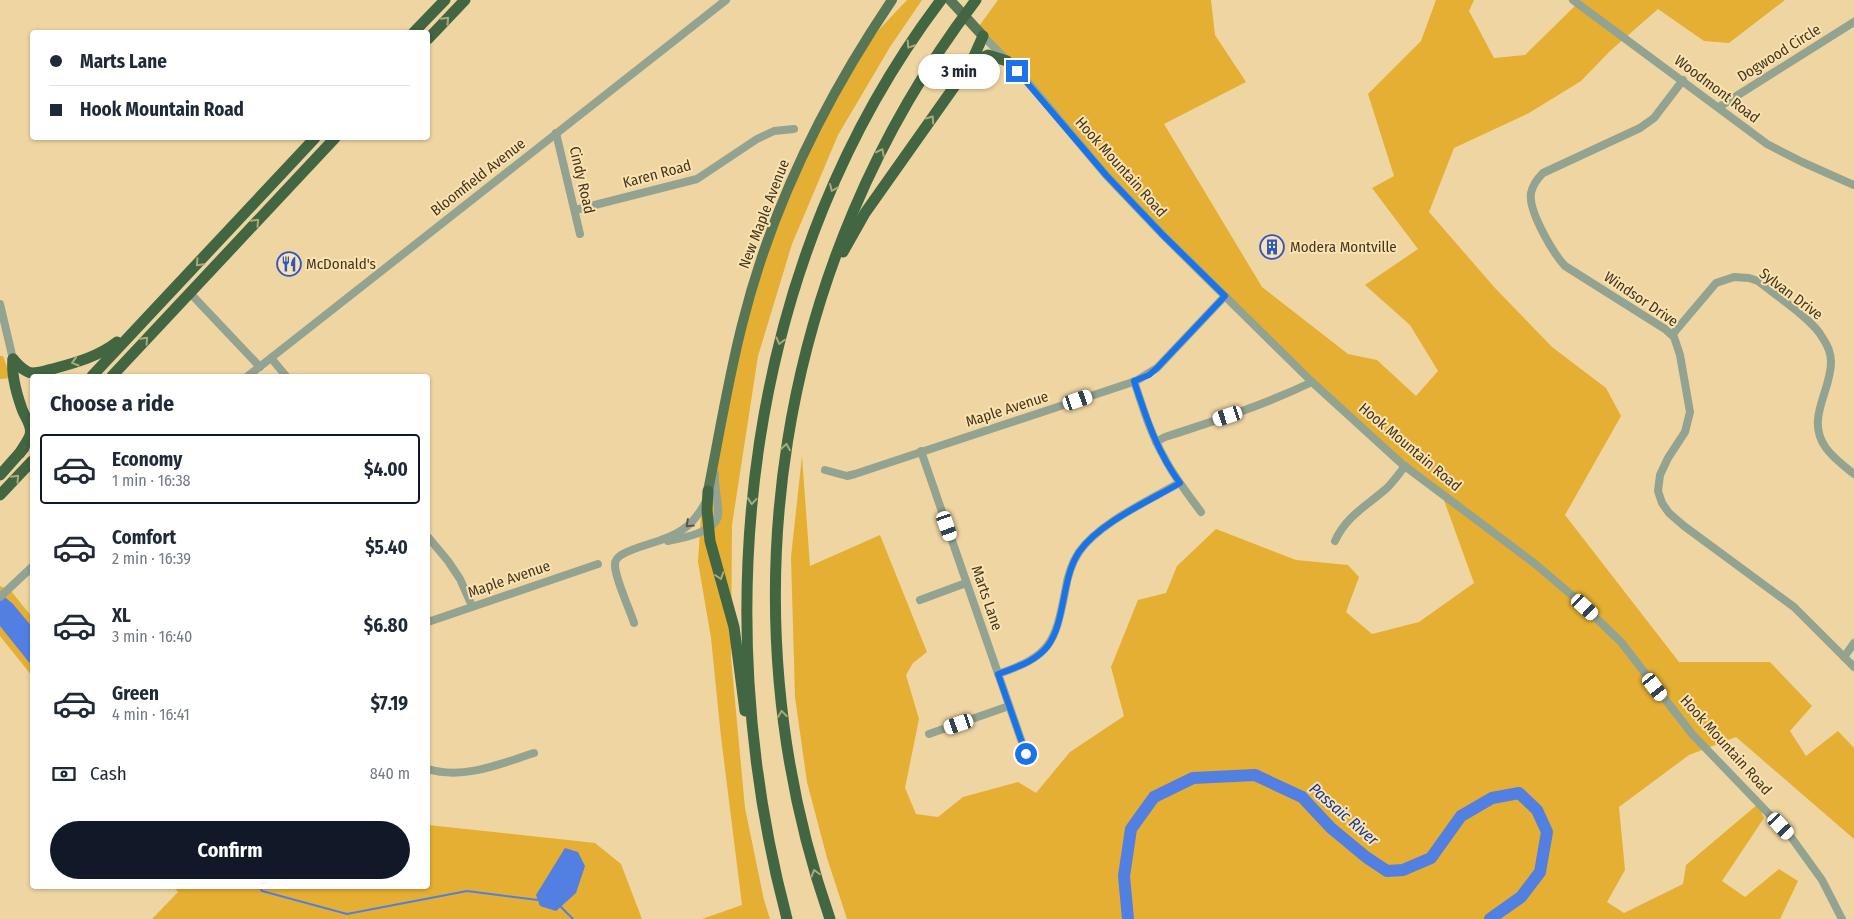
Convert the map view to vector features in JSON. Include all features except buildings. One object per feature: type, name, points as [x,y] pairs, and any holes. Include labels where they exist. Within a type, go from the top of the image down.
[{"type":"highway","points":[[416,30],[445,0]]},
{"type":"highway","points":[[430,38],[464,0]]},
{"type":"highway","points":[[762,800],[752,718],[748,662],[747,578],[755,466],[772,375],[799,277],[818,224],[840,172],[877,100],[904,54],[939,2]]},
{"type":"highway","points":[[830,919],[807,847],[790,767],[780,696],[774,605],[776,532],[784,461],[796,389],[817,311],[847,226],[876,160],[914,92],[956,26],[974,2]]},
{"type":"highway","points":[[817,311],[840,259],[865,213],[971,63],[983,36]]},
{"type":"highway","points":[[971,63],[988,55],[1007,61]]},
{"type":"highway","points":[[94,374],[313,140]]},
{"type":"highway","points":[[114,374],[334,140]]},
{"type":"highway","points":[[13,359],[21,368],[33,373],[84,360],[110,348],[146,319]]},
{"type":"highway","points":[[13,359],[12,370],[30,432],[30,437],[20,452]]},
{"type":"highway","points":[[0,475],[30,441]]},
{"type":"highway","points":[[0,495],[30,463]]},
{"type":"highway","points":[[708,492],[709,529],[714,558],[734,626],[744,709],[772,855],[787,919]]},
{"type":"main road","name":"New Maple Avenue","points":[[708,492],[723,409],[742,324],[762,258],[781,207],[812,136],[845,73],[892,0]]},
{"type":"main road","name":"Hook Mountain Road","points":[[950,0],[983,36]]},
{"type":"street","name":"Bloomfield Avenue","points":[[251,374],[726,0]]},
{"type":"street","name":"Woodmont Road","points":[[1572,0],[1683,80],[1767,144],[1854,184]]},
{"type":"street","name":"Dogwood Circle","points":[[1719,108],[1854,22]]},
{"type":"street","name":"Hook Mountain Road","points":[[983,36],[1027,81],[1110,179],[1163,235],[1312,382],[1405,466],[1534,563],[1621,642],[1692,734],[1791,837],[1822,880],[1842,919]]},
{"type":"street","name":"Windsor Drive","points":[[1683,80],[1654,118],[1640,128],[1543,173],[1535,181],[1531,193],[1531,202],[1542,228],[1560,260],[1566,266],[1665,329],[1674,337],[1680,355],[1690,412],[1685,432],[1660,475],[1658,491],[1662,503],[1669,513],[1684,526],[1794,607],[1854,667]]},
{"type":"street","name":"Karen Road","points":[[574,210],[697,179],[757,139],[774,131],[794,129]]},
{"type":"street","name":"Cindy Road","points":[[556,133],[580,234]]},
{"type":"street","name":"Sylvan Drive","points":[[1672,335],[1716,283],[1734,277],[1749,278],[1758,282],[1809,322],[1822,336],[1830,355],[1831,364],[1818,414],[1820,434],[1832,455],[1854,474]]},
{"type":"street","points":[[190,293],[260,367]]},
{"type":"street","name":"Maple Avenue","points":[[825,470],[847,476],[855,474],[1149,375],[1225,296]]},
{"type":"street","points":[[0,304],[13,359]]},
{"type":"street","points":[[271,358],[284,374]]},
{"type":"street","points":[[1134,381],[1163,456],[1201,512]]},
{"type":"street","points":[[1156,442],[1165,437],[1244,411],[1312,382]]},
{"type":"street","name":"Marts Lane","points":[[921,452],[1026,754]]},
{"type":"street","name":"New Maple Avenue","points":[[709,529],[716,522],[718,512],[715,487],[715,458]]},
{"type":"street","points":[[1335,541],[1344,524],[1386,489],[1405,466]]},
{"type":"street","points":[[998,674],[1034,659],[1048,646],[1058,628],[1067,580],[1072,566],[1088,541],[1096,533],[1113,522],[1180,483]]},
{"type":"street","points":[[634,623],[614,563],[620,556],[674,535],[690,524],[704,505],[708,492]]},
{"type":"street","points":[[656,543],[683,538],[709,529]]},
{"type":"street","points":[[430,540],[460,578],[472,606]]},
{"type":"street","name":"Maple Avenue","points":[[430,621],[598,564]]},
{"type":"street","points":[[0,597],[30,569]]},
{"type":"street","points":[[920,600],[966,583]]},
{"type":"street","points":[[1844,657],[1854,643]]},
{"type":"street","points":[[929,734],[1009,706]]},
{"type":"street","points":[[430,769],[447,773],[466,773],[534,753]]},
{"type":"shaded area","points":[[907,0],[922,0],[890,47],[838,135],[792,244],[758,356],[732,525],[731,658],[745,808],[764,900],[770,919],[702,919],[742,905],[711,638],[698,562],[702,499],[728,381],[781,204],[855,55]]},
{"type":"shaded area","points":[[998,0],[1211,0],[1215,35],[1246,82],[1164,124],[1262,287],[1348,354],[1377,360],[1416,396],[1438,371],[1410,325],[1365,285],[1418,249],[1372,188],[1394,176],[1368,94],[1421,41],[1436,0],[1474,0],[1469,11],[1494,58],[1525,55],[1581,0],[1785,0],[1729,43],[1704,41],[1658,9],[1610,51],[1581,81],[1529,113],[1454,148],[1429,212],[1495,288],[1552,347],[1606,388],[1621,416],[1565,515],[1679,662],[1770,662],[1812,706],[1790,731],[1806,756],[1838,731],[1854,748],[1854,839],[1736,737],[1689,755],[1619,807],[1625,870],[1607,902],[1624,913],[1683,884],[1686,865],[1758,804],[1764,818],[1722,881],[1745,897],[1779,869],[1798,881],[1780,919],[847,919],[827,858],[807,782],[795,697],[791,557],[802,456],[810,566],[880,535],[927,652],[913,663],[906,675],[919,719],[905,788],[916,814],[938,817],[963,797],[1018,782],[1036,793],[1070,752],[1124,716],[1111,667],[1138,600],[1166,593],[1177,566],[1216,529],[1296,560],[1348,565],[1359,577],[1346,612],[1372,634],[1419,622],[1474,583],[1441,492],[1356,424],[1155,230],[977,29]]},
{"type":"shaded area","points":[[0,356],[3,356],[11,378],[0,379]]},
{"type":"shaded area","points":[[0,586],[11,591],[30,615],[30,674],[0,636]]},
{"type":"shaded area","points":[[430,825],[595,843],[621,864],[642,919],[152,919],[178,892],[176,889],[430,889]]},
{"type":"water","points":[[0,593],[13,604],[30,625],[30,664],[0,626]]},
{"type":"water","points":[[565,848],[578,852],[585,866],[576,893],[556,911],[540,906],[536,895]]},
{"type":"waterway","name":"Passaic River","points":[[1128,919],[1124,876],[1131,829],[1154,797],[1193,778],[1255,775],[1302,797],[1331,828],[1366,857],[1387,871],[1403,870],[1431,858],[1461,816],[1492,798],[1519,793],[1537,810],[1547,832],[1540,872],[1521,897],[1490,919]]},
{"type":"waterway","points":[[261,889],[262,891],[347,914],[467,891],[538,900]]},
{"type":"waterway","points":[[559,905],[573,919]]},
{"type":"place","name":"Modera Montville","points":[[1272,247]]},
{"type":"place","name":"McDonald's","points":[[289,264]]},
{"type":"route","points":[[1017,71],[1106,175],[1225,296],[1204,316],[1157,368],[1149,375],[1134,381],[1151,430],[1163,456],[1180,483],[1113,522],[1096,533],[1088,541],[1078,554],[1067,580],[1058,628],[1054,638],[1042,653],[1034,659],[998,674],[1026,754]]}]
